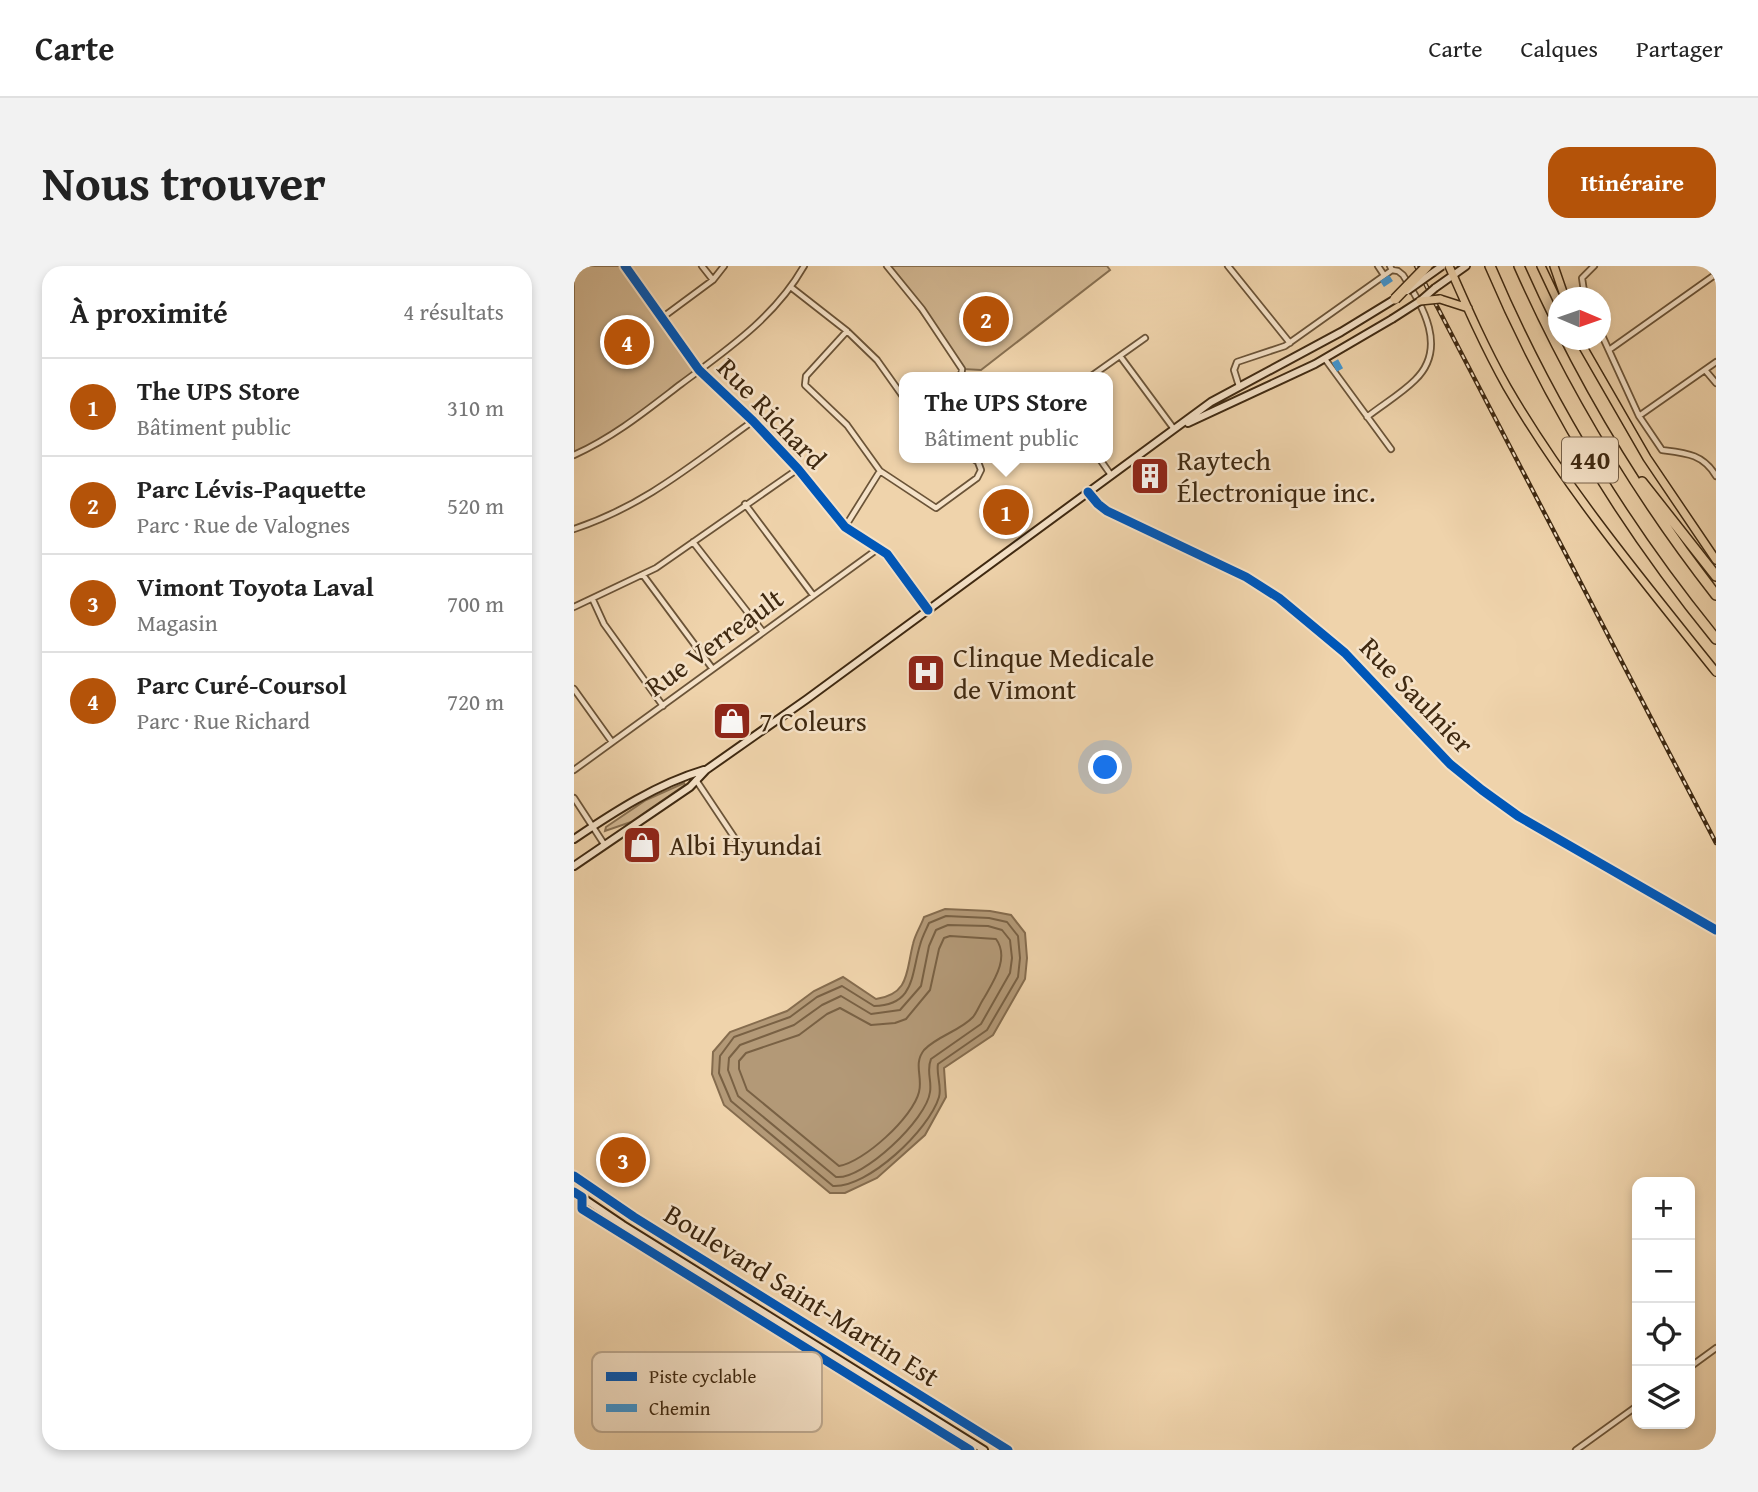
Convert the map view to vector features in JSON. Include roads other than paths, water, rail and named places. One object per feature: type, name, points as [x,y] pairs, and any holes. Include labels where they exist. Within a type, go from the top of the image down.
[{"type":"highway","points":[[1395,299],[1427,266]]},
{"type":"highway","name":"440","points":[[1490,266],[1541,374],[1594,467],[1654,558],[1716,639]]},
{"type":"highway","name":"440","points":[[1520,266],[1569,369],[1612,445],[1654,510],[1716,595]]},
{"type":"highway","points":[[1612,445],[1716,576]]},
{"type":"main road","points":[[574,839],[659,788],[694,777],[705,770],[928,610],[1211,401],[1340,332],[1443,266]]},
{"type":"main road","points":[[1449,266],[1496,367],[1545,447],[1716,672]]},
{"type":"main road","points":[[1174,429],[1325,359],[1420,301],[1466,266]]},
{"type":"main road","points":[[1541,266],[1552,287]]},
{"type":"main road","points":[[1554,266],[1561,287]]},
{"type":"main road","points":[[1420,301],[1445,299],[1468,308]]},
{"type":"main road","points":[[1585,350],[1647,458],[1716,560]]},
{"type":"main road","points":[[574,866],[678,795],[694,777]]},
{"type":"main road","name":"Boulevard Saint-Martin Est","points":[[574,1176],[624,1211],[1008,1450]]},
{"type":"main road","name":"Boulevard Saint-Martin Est","points":[[574,1192],[984,1450]]},
{"type":"street","name":"Rue Richard","points":[[625,266],[699,370],[798,469],[845,527],[888,556],[928,610]]},
{"type":"street","points":[[702,266],[713,280]]},
{"type":"street","points":[[663,317],[713,280],[724,266]]},
{"type":"street","points":[[574,455],[622,429],[745,336],[792,288],[804,266]]},
{"type":"street","points":[[887,266],[922,309],[962,372]]},
{"type":"street","points":[[1228,266],[1290,343]]},
{"type":"street","points":[[1378,266],[1384,275]]},
{"type":"street","points":[[1583,287],[1582,278],[1594,266]]},
{"type":"street","points":[[1238,386],[1234,370],[1237,362],[1277,350],[1290,343],[1391,268],[1402,272],[1425,314],[1431,334],[1430,351],[1425,367],[1416,379],[1367,417]]},
{"type":"street","points":[[1611,349],[1716,274]]},
{"type":"street","points":[[792,288],[847,331],[877,360],[899,390]]},
{"type":"street","points":[[847,331],[806,376],[805,385],[847,425],[880,471],[936,508],[977,478],[981,470],[978,463]]},
{"type":"street","points":[[1097,372],[1145,338]]},
{"type":"street","points":[[1609,350],[1639,416],[1662,450],[1694,454],[1710,466],[1716,476]]},
{"type":"street","points":[[1119,356],[1174,429]]},
{"type":"street","points":[[1325,359],[1391,449]]},
{"type":"street","points":[[1639,416],[1716,362]]},
{"type":"street","points":[[1705,370],[1716,383]]},
{"type":"street","points":[[574,529],[609,516],[646,497],[752,421]]},
{"type":"street","points":[[1103,463],[1111,475]]},
{"type":"street","points":[[574,607],[643,575],[798,469]]},
{"type":"street","points":[[845,527],[880,471]]},
{"type":"street","name":"Rue Saulnier","points":[[1088,492],[1107,511],[1246,578],[1279,598],[1345,653],[1474,785],[1511,811],[1716,930]]},
{"type":"street","points":[[745,505],[813,595]]},
{"type":"street","points":[[693,542],[763,632]]},
{"type":"street","name":"Rue Verreault","points":[[574,770],[879,548]]},
{"type":"street","points":[[643,575],[712,668]]},
{"type":"street","points":[[593,600],[604,624],[663,706]]},
{"type":"street","points":[[574,689],[612,743]]},
{"type":"street","points":[[694,777],[742,849]]},
{"type":"street","points":[[574,798],[604,844]]},
{"type":"street","points":[[1691,1366],[1716,1348]]},
{"type":"street","points":[[1576,1450],[1632,1410]]},
{"type":"water","points":[[945,909],[1011,915],[1025,933],[1025,979],[993,1035],[944,1068],[946,1097],[925,1135],[877,1178],[845,1193],[830,1193],[724,1105],[712,1074],[713,1052],[730,1032],[787,1011],[814,991],[843,977],[876,999],[895,992],[905,980],[914,940],[924,917]]},
{"type":"railway","points":[[1416,266],[1716,843]]},
{"type":"place","name":"Parc Lévis-Paquette","points":[[986,319]]},
{"type":"place","name":"Parc Curé-Coursol","points":[[627,342]]},
{"type":"place","name":"Raytech Électronique inc.","points":[[1150,476]]},
{"type":"place","name":"The UPS Store","points":[[1006,512]]},
{"type":"place","name":"Clinque Medicale de Vimont","points":[[926,673]]},
{"type":"place","name":"7 Coleurs","points":[[732,721]]},
{"type":"place","name":"Albi Hyundai","points":[[642,845]]},
{"type":"place","name":"Vimont Toyota Laval","points":[[623,1160]]}]
